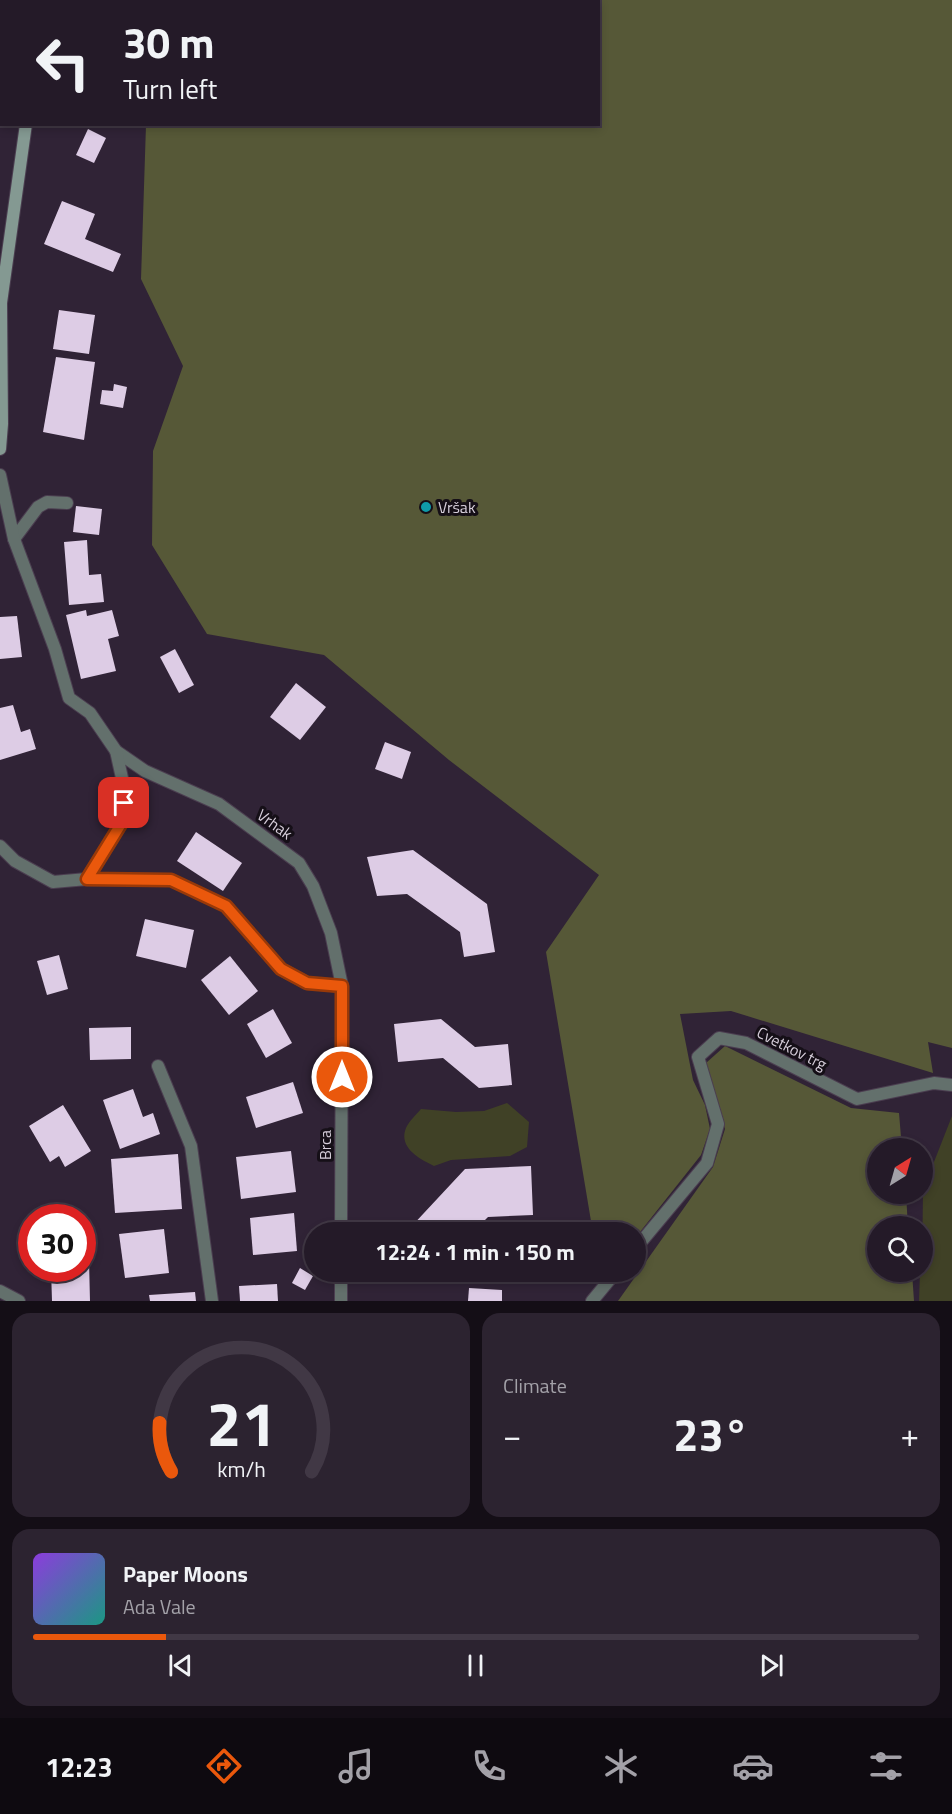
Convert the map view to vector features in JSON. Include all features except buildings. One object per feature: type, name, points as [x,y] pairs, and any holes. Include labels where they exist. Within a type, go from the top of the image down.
[{"type":"main road","points":[[0,449],[2,424],[1,303],[26,126]]},
{"type":"street","name":"Vrhak","points":[[0,475],[14,539],[55,649],[69,698],[90,713],[116,750],[145,771],[219,804],[299,863],[313,886],[331,933],[342,986]]},
{"type":"street","points":[[14,539],[38,507],[47,502],[67,503]]},
{"type":"street","name":"Vrhak","points":[[87,879],[124,819],[124,787],[116,750]]},
{"type":"street","points":[[0,846],[15,861],[52,882],[87,879],[171,880],[226,906],[281,969],[307,983],[342,986]]},
{"type":"street","name":"Brca","points":[[341,1222],[342,986]]},
{"type":"street","name":"Cvetkov trg","points":[[646,1236],[707,1163],[718,1124],[698,1057],[719,1038],[746,1043],[857,1100],[934,1083],[952,1085]]},
{"type":"street","points":[[158,1066],[191,1146],[212,1301]]},
{"type":"street","points":[[340,1301],[341,1282]]},
{"type":"street","points":[[592,1301],[608,1282]]},
{"type":"street","points":[[0,1291],[19,1301]]},
{"type":"green space","points":[[600,0],[952,0],[952,1048],[928,1042],[933,1073],[731,1011],[680,1014],[693,1080],[705,1105],[710,1129],[701,1155],[646,1224],[646,1222],[591,1222],[546,952],[599,875],[449,760],[324,655],[207,634],[152,545],[153,451],[183,366],[141,279],[146,126],[600,126]]},
{"type":"green space","points":[[725,1046],[851,1108],[899,1113],[901,1138],[867,1138],[867,1204],[907,1204],[907,1216],[867,1216],[867,1282],[913,1282],[914,1301],[618,1301],[631,1282],[646,1282],[646,1262],[713,1167],[725,1129],[706,1063]]},
{"type":"green space","points":[[507,1103],[529,1122],[527,1147],[510,1156],[451,1160],[434,1166],[412,1152],[405,1141],[406,1128],[421,1109],[456,1112],[484,1111]]},
{"type":"green space","points":[[952,1116],[952,1301],[919,1301],[920,1282],[933,1282],[933,1216],[923,1216],[923,1204],[933,1204],[933,1164]]},
{"type":"place","name":"Vršak","points":[[426,507]]},
{"type":"route","points":[[124,803],[124,819],[87,879],[171,880],[226,906],[281,969],[307,983],[342,986],[342,1077]]}]
